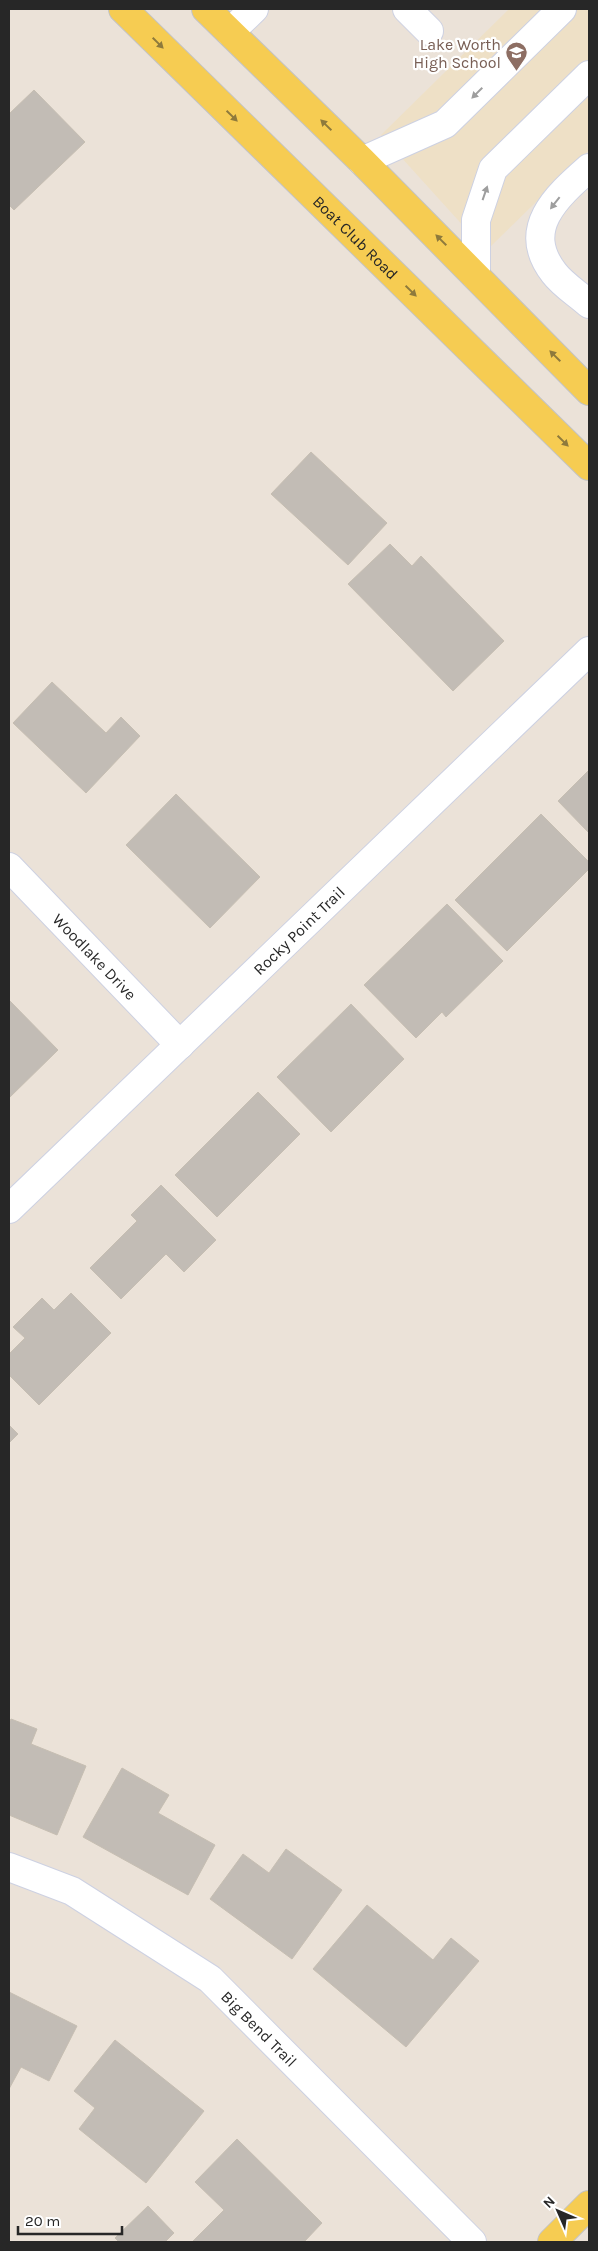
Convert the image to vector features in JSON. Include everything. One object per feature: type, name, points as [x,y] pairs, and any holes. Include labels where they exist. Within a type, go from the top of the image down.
[{"type":"main road","name":"Boat Club Road","points":[[123,9],[589,466]]},
{"type":"main road","points":[[206,9],[362,161],[589,390]]},
{"type":"main road","points":[[552,2242],[589,2205]]},
{"type":"street","points":[[230,32],[254,9]]},
{"type":"street","points":[[407,9],[429,31]]},
{"type":"street","points":[[362,161],[446,124],[562,9]]},
{"type":"street","points":[[476,276],[476,220],[493,169],[589,75]]},
{"type":"street","points":[[589,168],[552,204],[542,227],[540,247],[555,274],[589,304]]},
{"type":"street","name":"Rocky Point Trail","points":[[9,1209],[589,651]]},
{"type":"street","name":"Woodlake Drive","points":[[9,868],[180,1045]]},
{"type":"street","name":"Big Bend Trail","points":[[9,1867],[72,1891],[210,1979],[472,2242]]},
{"type":"shaded area","name":"Lake Worth High School","points":[[509,9],[589,9],[589,150],[486,251],[381,135]]},
{"type":"building","points":[[34,90],[85,142],[14,210],[9,205],[9,114]]},
{"type":"building","points":[[311,452],[387,523],[348,565],[271,494]]},
{"type":"building","points":[[390,544],[412,566],[421,556],[504,641],[453,691],[348,584]]},
{"type":"building","points":[[52,682],[106,733],[121,717],[140,736],[86,793],[13,723]]},
{"type":"building","points":[[589,770],[589,833],[558,801]]},
{"type":"building","points":[[176,794],[260,877],[210,928],[126,845]]},
{"type":"building","points":[[541,814],[589,862],[589,869],[507,951],[455,900]]},
{"type":"building","points":[[447,904],[503,961],[446,1017],[442,1012],[416,1038],[364,985]]},
{"type":"building","points":[[9,1000],[58,1050],[9,1098]]},
{"type":"building","points":[[351,1004],[404,1059],[331,1132],[277,1077]]},
{"type":"building","points":[[258,1092],[300,1134],[217,1217],[175,1175]]},
{"type":"building","points":[[161,1185],[216,1240],[184,1272],[166,1254],[121,1299],[90,1268],[137,1221],[131,1215]]},
{"type":"building","points":[[71,1293],[111,1333],[39,1405],[9,1375],[9,1354],[25,1338],[13,1327],[42,1298],[54,1310]]},
{"type":"building","points":[[9,1425],[18,1434],[9,1443]]},
{"type":"building","points":[[11,1719],[37,1729],[31,1744],[86,1766],[57,1835],[9,1815],[9,1723]]},
{"type":"building","points":[[122,1768],[169,1795],[158,1813],[215,1845],[188,1895],[83,1837]]},
{"type":"building","points":[[286,1849],[342,1890],[292,1959],[210,1899],[243,1854],[269,1873]]},
{"type":"building","points":[[367,1905],[433,1960],[451,1938],[479,1961],[406,2047],[313,1969]]},
{"type":"building","points":[[9,1992],[77,2026],[49,2081],[21,2067],[9,2089]]},
{"type":"building","points":[[115,2040],[204,2111],[146,2183],[79,2129],[95,2108],[74,2091]]},
{"type":"building","points":[[237,2139],[322,2223],[304,2242],[192,2242],[224,2210],[195,2182]]},
{"type":"building","points":[[148,2206],[174,2233],[165,2242],[119,2242],[115,2238]]},
{"type":"place","name":"Lake Worth High School","points":[[517,72]]}]
